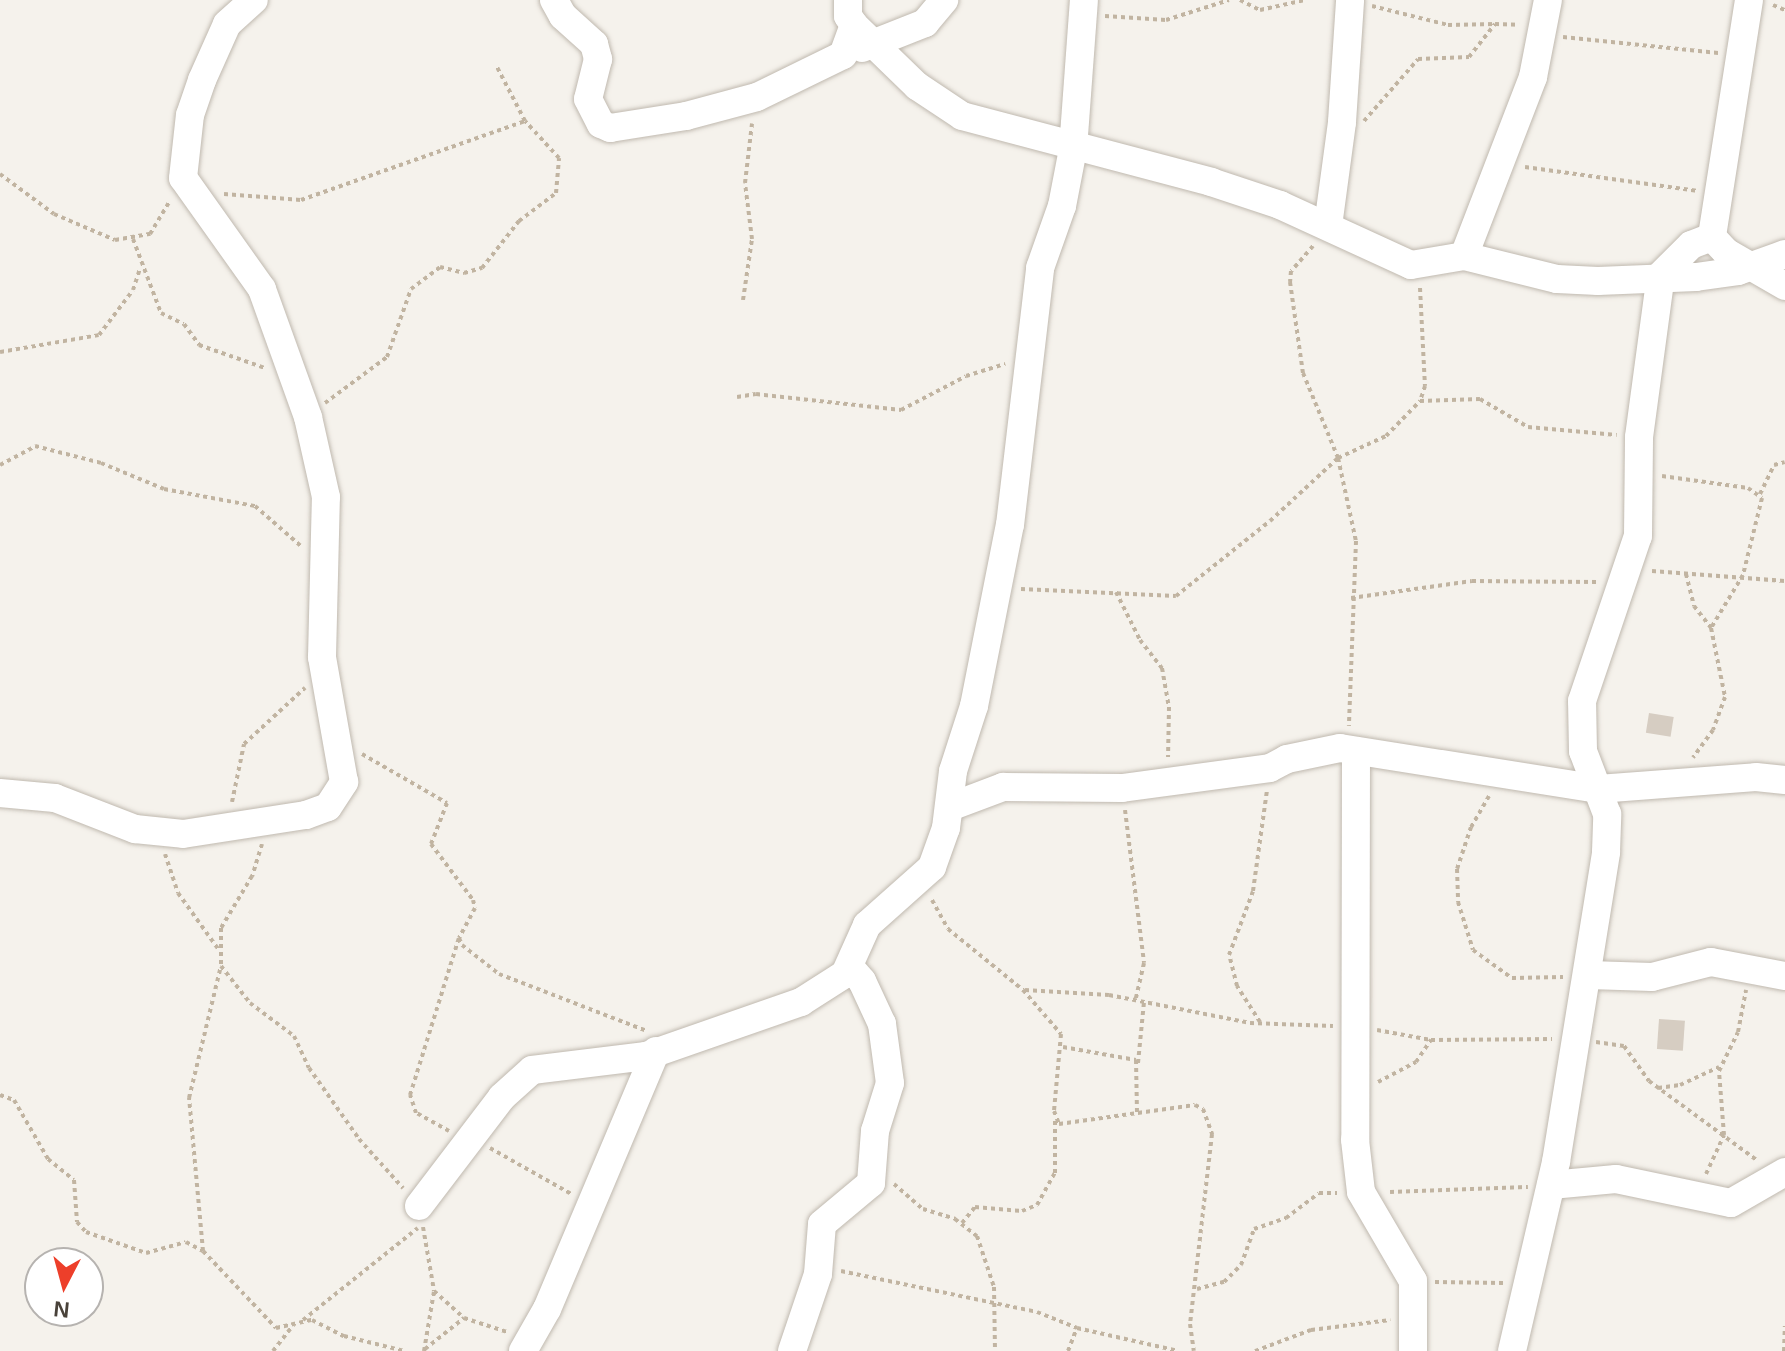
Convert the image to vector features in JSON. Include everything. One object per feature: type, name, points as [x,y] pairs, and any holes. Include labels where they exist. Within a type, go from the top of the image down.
[{"type":"street","points":[[0,793],[75,802],[119,824],[171,833],[215,832],[268,824],[328,807],[344,782],[341,745],[323,663],[326,497],[308,417],[262,289],[188,186],[190,115],[206,67],[227,24],[254,0]]},
{"type":"street","points":[[554,0],[563,16],[594,44],[598,59],[588,99],[601,124],[625,127],[757,97],[843,55],[879,45],[925,23],[944,0]]},
{"type":"street","points":[[1328,226],[1340,138],[1350,0]]},
{"type":"street","points":[[1464,256],[1533,77],[1548,0]]},
{"type":"street","points":[[1749,0],[1716,194],[1712,237],[1726,252],[1752,264],[1785,286]]},
{"type":"street","points":[[421,1215],[469,1140],[502,1097],[532,1070],[666,1046],[801,1002],[837,982],[850,967],[867,925],[924,876],[939,849],[950,807],[953,771],[974,706],[1024,433],[1027,362],[1040,268],[1062,206],[1073,149],[1083,9]]},
{"type":"street","points":[[843,55],[851,13]]},
{"type":"street","points":[[851,13],[917,86],[962,116],[1004,124],[1073,149],[1128,157],[1149,169],[1211,182],[1280,205],[1422,266],[1464,256],[1576,281],[1661,275],[1696,277],[1785,254]]},
{"type":"street","points":[[1280,205],[1302,194],[1332,190]]},
{"type":"street","points":[[1512,1351],[1551,1185],[1589,975],[1606,852],[1607,814],[1583,751],[1582,701],[1638,536],[1639,437],[1661,275],[1691,245],[1712,237]]},
{"type":"street","points":[[950,807],[1003,787],[1122,788],[1270,768],[1324,748],[1504,772],[1598,789],[1675,782],[1785,780]]},
{"type":"street","points":[[1356,751],[1359,989],[1354,1028],[1354,1094],[1361,1192],[1413,1281],[1413,1351]]},
{"type":"street","points":[[1589,975],[1652,977],[1711,962],[1785,976]]},
{"type":"street","points":[[792,1351],[818,1274],[818,1241],[824,1220],[857,1200],[872,1180],[875,1131],[888,1095],[890,1068],[882,1024],[862,981],[850,967]]},
{"type":"street","points":[[525,1346],[547,1309],[588,1205],[666,1046]]},
{"type":"street","points":[[1551,1185],[1616,1179],[1734,1203],[1780,1173]]},
{"type":"path","points":[[1083,9],[1166,20],[1229,0]]},
{"type":"path","points":[[1240,0],[1260,10],[1305,0]]},
{"type":"path","points":[[1350,0],[1448,25],[1495,24],[1740,55]]},
{"type":"path","points":[[1340,138],[1377,112],[1405,69],[1418,59],[1469,57],[1495,24]]},
{"type":"path","points":[[308,417],[387,357],[411,289],[440,267],[464,273],[482,268],[519,221],[556,193],[559,158],[525,121],[497,67]]},
{"type":"path","points":[[743,300],[752,239],[745,183],[757,97]]},
{"type":"path","points":[[0,174],[54,214],[115,240],[133,239],[150,234],[188,186],[301,200],[525,121]]},
{"type":"path","points":[[1499,163],[1716,194]]},
{"type":"path","points":[[1328,226],[1291,271],[1290,282],[1303,373],[1338,458],[1356,541],[1351,598],[1348,724],[1356,751]]},
{"type":"path","points":[[133,239],[153,303],[184,324],[199,345],[235,354],[298,387]]},
{"type":"path","points":[[997,586],[1048,593],[1116,591],[1144,598],[1176,596],[1270,521],[1338,458],[1386,436],[1420,401],[1425,386],[1418,298],[1422,266]]},
{"type":"path","points":[[0,352],[99,335],[133,290],[141,267]]},
{"type":"path","points":[[737,397],[756,394],[901,410],[966,376],[1027,362]]},
{"type":"path","points":[[1420,401],[1480,399],[1528,427],[1639,437]]},
{"type":"path","points":[[0,465],[35,446],[101,463],[164,489],[255,506],[307,552],[324,582]]},
{"type":"path","points":[[1711,628],[1743,575],[1763,508],[1760,494],[1774,465],[1785,462]]},
{"type":"path","points":[[1638,471],[1760,494]]},
{"type":"path","points":[[1351,598],[1485,581],[1686,574],[1743,575],[1785,581]]},
{"type":"path","points":[[1675,782],[1713,730],[1725,697],[1711,628],[1694,606],[1686,574]]},
{"type":"path","points":[[1116,591],[1140,640],[1162,668],[1167,687],[1168,755],[1161,783]]},
{"type":"path","points":[[215,832],[234,798],[244,744],[303,690],[323,663]]},
{"type":"path","points":[[341,745],[447,803],[431,844],[473,900],[475,908],[459,938],[410,1095],[425,1121],[501,1151],[588,1205]]},
{"type":"path","points":[[1260,1022],[1237,986],[1229,955],[1253,891],[1270,768]]},
{"type":"path","points":[[1504,772],[1471,827],[1457,869],[1458,902],[1473,950],[1512,978],[1589,975]]},
{"type":"path","points":[[1122,788],[1144,963],[1136,999]]},
{"type":"path","points":[[203,1251],[189,1098],[221,966],[221,928],[252,876],[268,824]]},
{"type":"path","points":[[171,833],[165,859],[178,893],[220,952]]},
{"type":"path","points":[[924,876],[948,929],[1023,990],[1056,1026],[1063,1047],[1054,1119],[1055,1173],[1037,1205],[1022,1211],[975,1207],[962,1223]]},
{"type":"path","points":[[459,938],[499,974],[666,1046]]},
{"type":"path","points":[[221,966],[250,1003],[294,1036],[309,1068],[359,1139],[421,1215],[434,1291],[424,1351]]},
{"type":"path","points":[[1691,1196],[1715,1162],[1724,1135],[1720,1067],[1741,1022],[1748,967]]},
{"type":"path","points":[[1023,990],[1136,999],[1260,1022],[1354,1028],[1431,1040],[1463,1036],[1624,1046],[1658,1088],[1780,1173]]},
{"type":"path","points":[[1137,1114],[1144,1002]]},
{"type":"path","points":[[1354,1094],[1416,1062],[1431,1040]]},
{"type":"path","points":[[1063,1047],[1138,1063]]},
{"type":"path","points":[[1658,1088],[1680,1085],[1720,1067]]},
{"type":"path","points":[[0,1095],[14,1100],[48,1159],[74,1180],[82,1229],[146,1253],[186,1242],[203,1251],[276,1328],[303,1320],[421,1215]]},
{"type":"path","points":[[1054,1119],[1067,1124],[1195,1105],[1203,1109],[1209,1125],[1211,1157],[1197,1289],[1190,1324],[1194,1351]]},
{"type":"path","points":[[872,1180],[894,1185],[923,1209],[962,1223],[977,1236],[987,1256],[996,1304],[995,1351]]},
{"type":"path","points":[[1197,1289],[1224,1282],[1241,1265],[1254,1229],[1286,1218],[1319,1193],[1551,1185]]},
{"type":"path","points":[[818,1274],[873,1275],[1037,1312],[1077,1328],[1178,1351]]},
{"type":"path","points":[[1413,1281],[1527,1283]]},
{"type":"path","points":[[434,1291],[464,1318],[525,1346]]},
{"type":"path","points":[[1255,1351],[1311,1330],[1412,1317]]},
{"type":"path","points":[[424,1351],[464,1318]]},
{"type":"path","points":[[303,1320],[404,1351]]},
{"type":"path","points":[[273,1351],[295,1323]]},
{"type":"path","points":[[1068,1351],[1077,1328]]},
{"type":"path","points":[[1784,1330],[1784,1351]]},
{"type":"building","points":[[1649,713],[1674,717],[1671,737],[1646,733]]},
{"type":"building","points":[[1659,1019],[1685,1021],[1683,1051],[1657,1049]]}]
